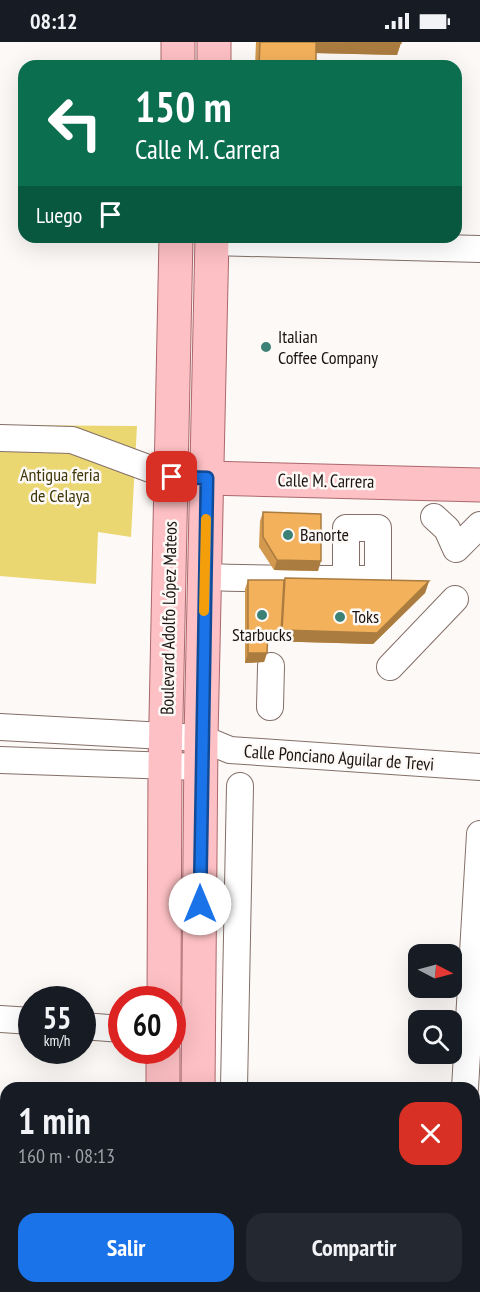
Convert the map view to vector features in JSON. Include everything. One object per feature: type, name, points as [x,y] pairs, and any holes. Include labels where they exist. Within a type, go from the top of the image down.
[{"type":"main road","points":[[178,42],[178,60]]},
{"type":"main road","points":[[214,42],[214,60]]},
{"type":"main road","name":"Boulevard Adolfo López Mateos","points":[[164,986],[166,751],[176,243]]},
{"type":"main road","name":"Boulevard Adolfo López Mateos","points":[[198,1082],[201,753],[212,243]]},
{"type":"main road","name":"Calle M. Carrera","points":[[207,478],[480,485]]},
{"type":"main road","points":[[163,1064],[163,1082]]},
{"type":"street","points":[[319,243],[480,249]]},
{"type":"street","name":"Calle M. Carrera","points":[[0,438],[72,440],[172,477],[207,478]]},
{"type":"street","points":[[434,517],[447,529],[456,549],[480,525]]},
{"type":"street","points":[[205,577],[346,579]]},
{"type":"street","points":[[390,667],[454,599]]},
{"type":"street","points":[[270,707],[271,666]]},
{"type":"street","points":[[0,727],[166,751],[201,753]]},
{"type":"street","name":"Calle Ponciano Aguilar de Trevi","points":[[201,753],[230,750],[480,767]]},
{"type":"street","points":[[0,760],[166,751]]},
{"type":"street","points":[[234,1082],[240,786]]},
{"type":"street","points":[[465,1082],[480,834]]},
{"type":"street","points":[[0,1019],[18,1020]]},
{"type":"green space","name":"Antigua feria de Celaya","points":[[0,425],[137,426],[131,537],[98,532],[96,584],[0,576]]},
{"type":"building","points":[[260,42],[316,42],[316,60],[259,60]]},
{"type":"building","points":[[341,42],[401,42],[401,43]]},
{"type":"building","name":"Banorte","points":[[263,512],[321,514],[321,561],[277,560],[263,537]]},
{"type":"building","name":"Toks","points":[[285,578],[429,581],[377,633],[282,630]]},
{"type":"building","name":"Starbucks","points":[[248,580],[284,580],[281,632],[268,632],[267,653],[248,653]]},
{"type":"slow traffic","points":[[204,611],[206,519]]},
{"type":"place","name":"Italian Coffee Company","points":[[266,347]]},
{"type":"place","name":"Banorte","points":[[288,535]]},
{"type":"place","name":"Starbucks","points":[[262,615]]},
{"type":"place","name":"Toks","points":[[340,617]]},
{"type":"route","points":[[172,477],[207,478],[200,904]]}]
